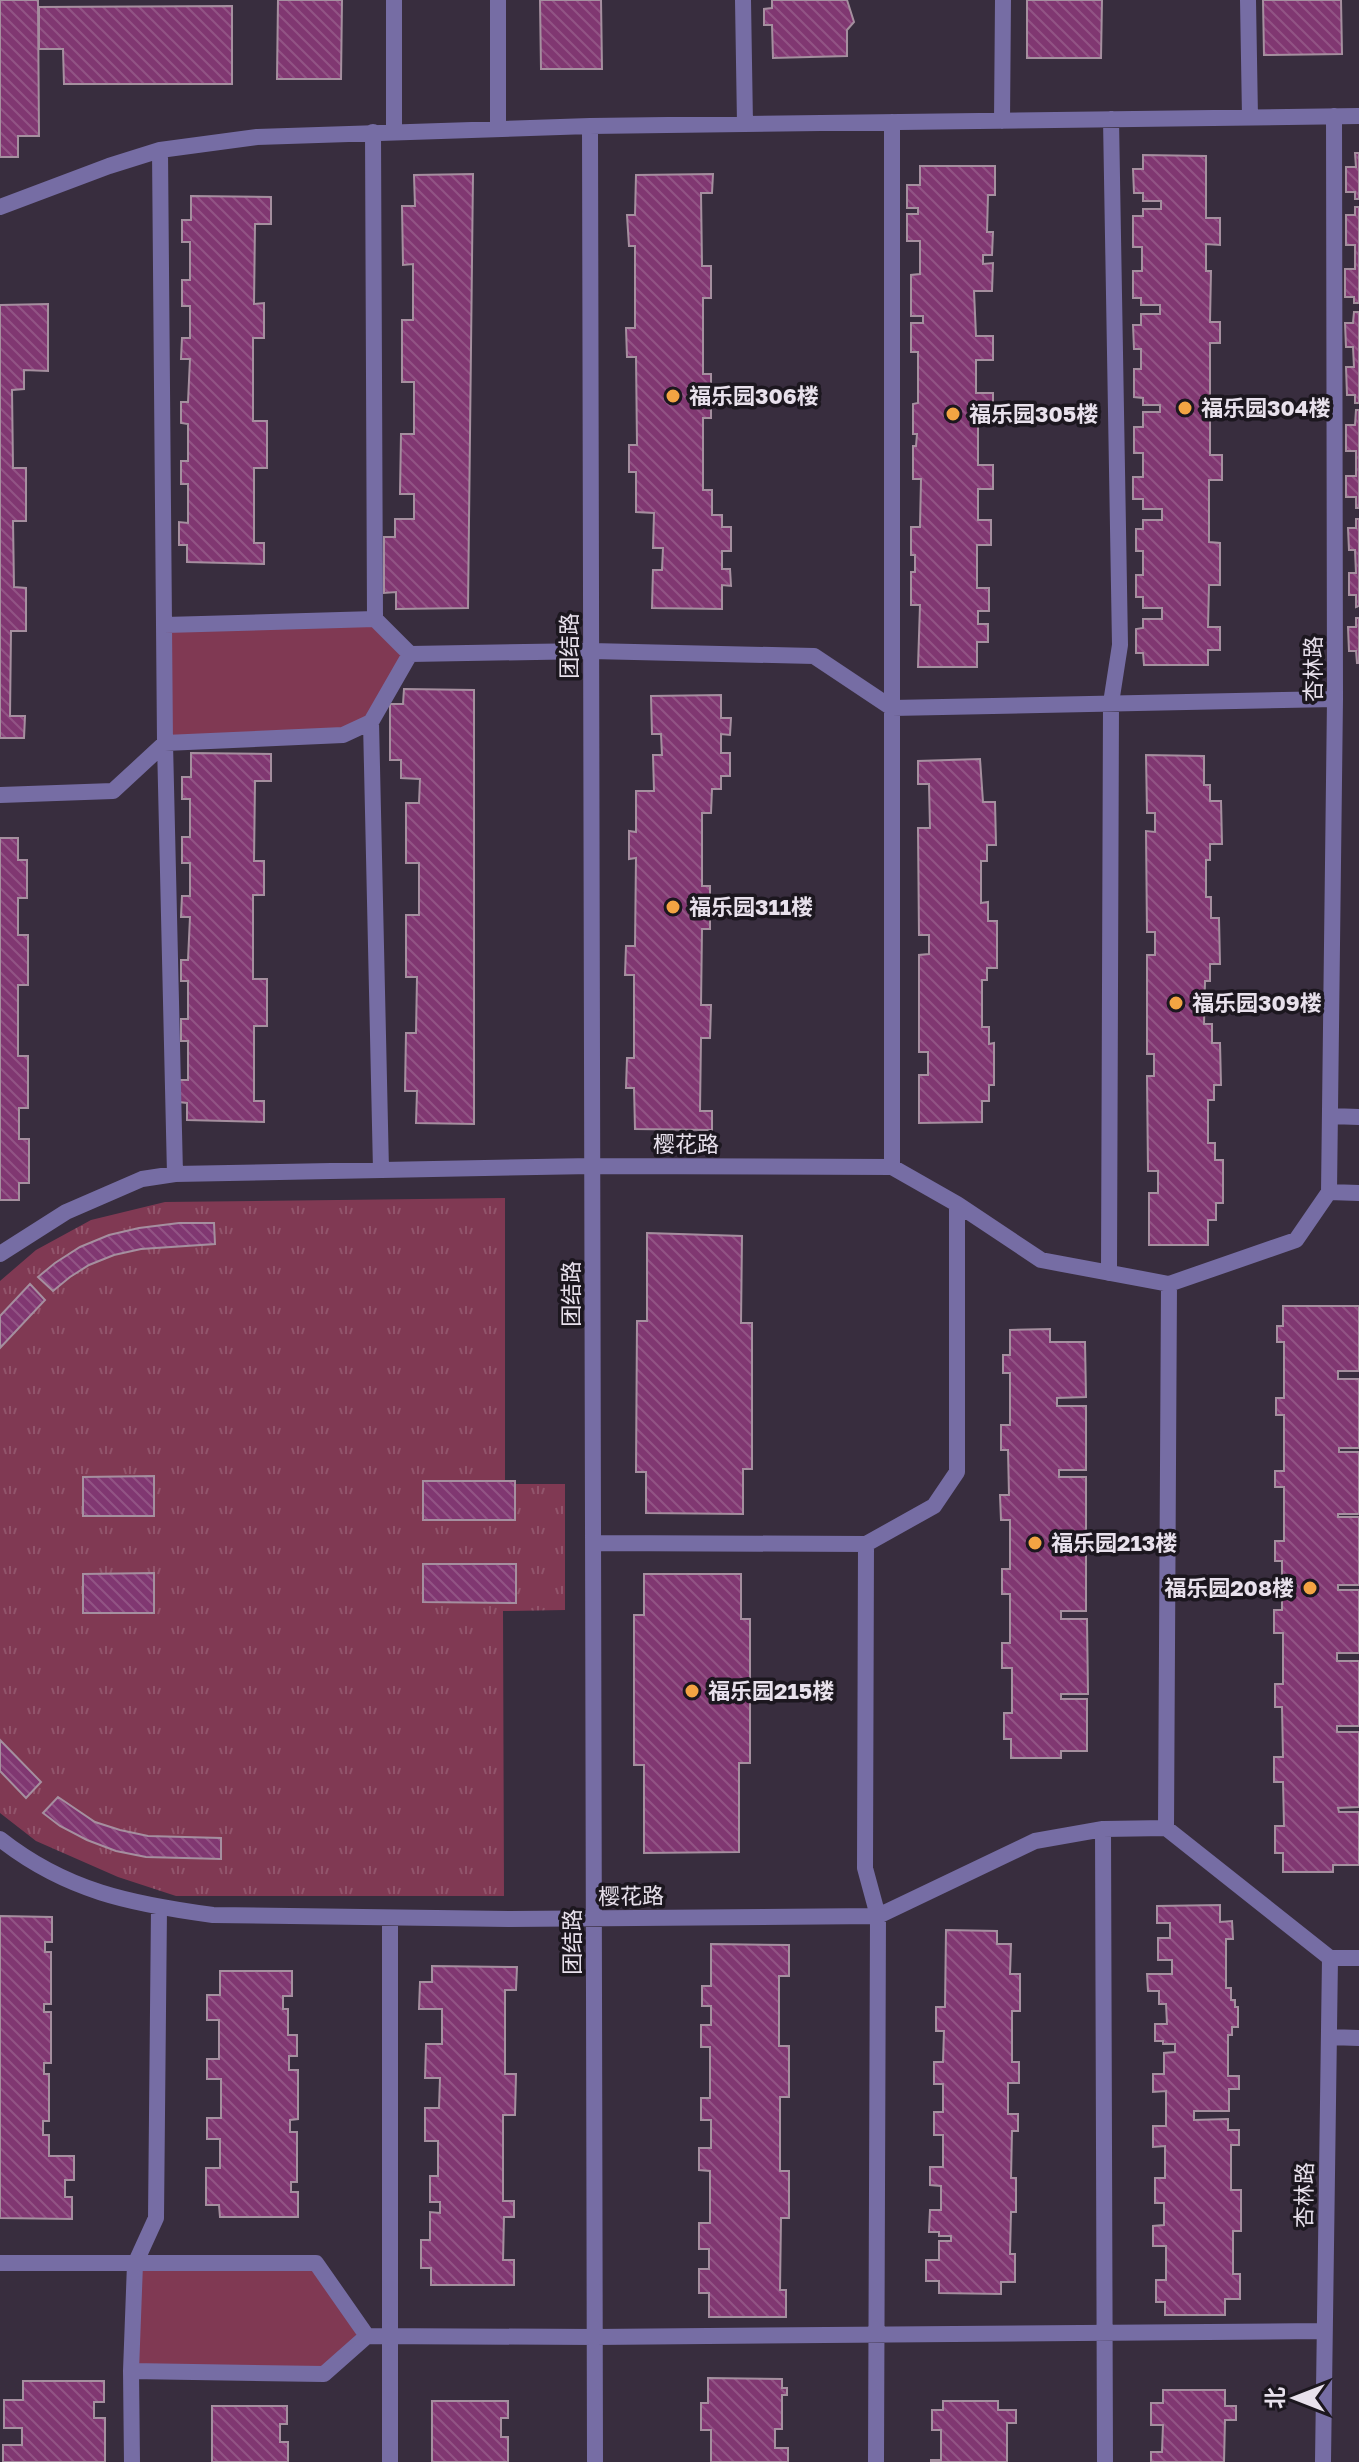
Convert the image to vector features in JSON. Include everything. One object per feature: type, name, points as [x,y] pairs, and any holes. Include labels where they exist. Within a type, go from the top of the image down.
[{"type":"street","points":[[394,0],[394,131]]},
{"type":"street","points":[[498,0],[498,128]]},
{"type":"street","points":[[743,0],[745,124]]},
{"type":"street","points":[[1002,121],[1003,0]]},
{"type":"street","points":[[1248,0],[1250,117]]},
{"type":"street","name":"杏林路","points":[[1329,1192],[1335,699],[1334,116]]},
{"type":"street","points":[[0,207],[160,150],[257,137],[590,126],[1359,116]]},
{"type":"street","points":[[1109,1273],[1111,703],[1120,645],[1111,119]]},
{"type":"street","points":[[892,122],[892,1167]]},
{"type":"street","name":"团结路","points":[[590,126],[595,2462]]},
{"type":"street","points":[[373,132],[375,619],[410,654],[591,651],[814,656],[892,708],[1335,699]]},
{"type":"street","points":[[160,150],[165,743],[175,1174]]},
{"type":"street","points":[[165,625],[375,619]]},
{"type":"street","points":[[381,1170],[371,722],[410,654]]},
{"type":"street","points":[[0,795],[113,791],[165,743],[343,735],[371,722]]},
{"type":"street","points":[[1330,1116],[1359,1117]]},
{"type":"street","name":"樱花路","points":[[0,1254],[66,1212],[142,1179],[175,1174],[592,1166],[892,1167],[957,1204],[1041,1260],[1169,1284],[1296,1240],[1329,1192]]},
{"type":"street","points":[[1329,1192],[1359,1193]]},
{"type":"street","points":[[593,1543],[866,1544],[934,1506],[957,1472],[957,1204]]},
{"type":"street","points":[[1169,1284],[1166,1828],[1330,1958],[1359,1958]]},
{"type":"street","points":[[866,1544],[865,1868],[878,1916],[876,2462]]},
{"type":"street","name":"樱花路","points":[[0,1839],[43,1870],[100,1893],[159,1908],[213,1915],[594,1919],[878,1916],[1035,1841],[1103,1829],[1166,1828]]},
{"type":"street","points":[[1103,1829],[1105,2462]]},
{"type":"street","points":[[132,2462],[135,2264],[156,2218],[159,1908]]},
{"type":"street","points":[[390,1918],[390,2462]]},
{"type":"street","name":"杏林路","points":[[1323,2462],[1330,1958]]},
{"type":"street","points":[[1329,2037],[1359,2038]]},
{"type":"street","points":[[0,2263],[316,2263],[367,2336]]},
{"type":"street","points":[[131,2371],[324,2374],[367,2336],[1323,2331]]},
{"type":"green space","points":[[167,619],[375,622],[407,654],[368,721],[341,738],[167,740]]},
{"type":"green space","points":[[505,1198],[505,1484],[565,1484],[565,1610],[503,1611],[504,1896],[176,1896],[118,1877],[36,1841],[0,1813],[0,1281],[36,1250],[91,1220],[165,1202]]},
{"type":"green space","points":[[135,2264],[314,2266],[362,2335],[321,2370],[134,2368]]},
{"type":"building","points":[[0,0],[38,0],[39,136],[18,136],[18,157],[0,157]]},
{"type":"building","points":[[278,0],[342,0],[341,79],[277,79]]},
{"type":"building","points":[[540,0],[601,0],[602,69],[541,69]]},
{"type":"building","points":[[772,0],[847,0],[854,22],[847,30],[847,56],[773,58],[772,25],[764,25],[764,9],[772,8]]},
{"type":"building","points":[[1027,0],[1102,0],[1101,58],[1027,58]]},
{"type":"building","points":[[1263,0],[1341,0],[1342,54],[1264,55]]},
{"type":"building","points":[[232,6],[232,84],[64,84],[63,49],[39,49],[39,7]]},
{"type":"building","points":[[1355,153],[1359,153],[1359,199],[1355,199],[1355,192],[1346,192],[1346,167],[1356,167]]},
{"type":"building","name":"福乐园304楼","points":[[1143,155],[1206,156],[1206,218],[1220,218],[1220,245],[1206,244],[1206,271],[1211,271],[1210,322],[1220,322],[1220,343],[1210,343],[1210,455],[1222,455],[1222,480],[1209,480],[1209,542],[1220,543],[1220,585],[1209,585],[1208,627],[1220,627],[1220,650],[1208,650],[1208,665],[1144,665],[1143,653],[1136,653],[1136,629],[1143,628],[1143,619],[1162,619],[1162,608],[1143,608],[1143,597],[1136,597],[1136,575],[1143,575],[1143,551],[1136,551],[1136,529],[1143,529],[1143,520],[1162,520],[1162,509],[1143,509],[1143,499],[1133,499],[1133,477],[1143,477],[1143,453],[1134,453],[1134,427],[1143,427],[1143,412],[1160,412],[1160,405],[1143,405],[1143,398],[1134,397],[1134,369],[1141,369],[1141,349],[1134,349],[1133,325],[1141,325],[1141,314],[1160,314],[1160,305],[1141,305],[1141,298],[1133,298],[1133,271],[1142,271],[1142,247],[1133,247],[1133,216],[1143,216],[1143,209],[1161,209],[1161,201],[1143,201],[1143,193],[1134,193],[1133,169],[1143,169]]},
{"type":"building","name":"福乐园305楼","points":[[920,166],[995,166],[995,195],[988,195],[987,232],[993,232],[992,255],[983,255],[983,264],[993,263],[992,291],[974,291],[976,336],[993,336],[993,360],[976,360],[976,393],[993,393],[993,425],[978,425],[978,465],[993,465],[993,489],[978,489],[978,520],[991,520],[991,545],[977,545],[977,588],[989,588],[989,611],[978,611],[978,624],[988,624],[988,642],[977,642],[977,667],[918,667],[920,605],[911,605],[911,572],[915,572],[915,555],[911,555],[911,527],[920,527],[921,479],[913,479],[913,446],[916,446],[917,434],[913,434],[913,404],[918,403],[918,352],[911,352],[911,323],[923,323],[923,316],[911,316],[911,275],[920,274],[920,241],[907,241],[907,214],[918,214],[918,208],[907,208],[907,185],[920,185]]},
{"type":"building","points":[[473,174],[468,608],[396,609],[396,592],[384,593],[384,537],[395,537],[395,519],[414,519],[414,494],[400,494],[401,434],[414,434],[414,382],[402,382],[402,320],[413,320],[413,264],[403,265],[402,206],[415,206],[414,175]]},
{"type":"building","name":"福乐园306楼","points":[[713,174],[712,193],[701,193],[702,266],[711,266],[711,298],[703,298],[703,374],[711,374],[711,418],[703,418],[703,490],[712,490],[712,515],[722,515],[722,527],[731,527],[731,551],[722,551],[722,569],[730,569],[731,586],[722,585],[722,609],[652,608],[653,570],[662,570],[663,548],[653,548],[654,513],[636,512],[636,472],[629,472],[629,445],[637,445],[636,357],[627,357],[626,328],[635,328],[635,246],[629,246],[627,215],[635,215],[636,175]]},
{"type":"building","points":[[191,196],[271,197],[271,224],[255,224],[254,304],[264,303],[264,338],[253,338],[253,421],[267,421],[267,468],[254,468],[254,543],[264,543],[264,564],[187,562],[187,545],[179,545],[179,522],[188,523],[188,484],[181,484],[181,461],[188,461],[188,424],[181,423],[181,402],[188,402],[190,359],[181,359],[182,338],[190,338],[190,306],[182,306],[182,280],[190,280],[190,242],[182,242],[182,220],[191,220]]},
{"type":"building","points":[[1355,207],[1359,207],[1359,303],[1354,303],[1354,297],[1345,297],[1345,269],[1355,269],[1355,245],[1346,245],[1346,215],[1355,215]]},
{"type":"building","points":[[48,304],[48,371],[24,370],[24,389],[12,390],[13,468],[26,468],[26,521],[13,521],[14,587],[26,588],[26,631],[11,631],[10,716],[25,716],[24,738],[0,738],[0,305]]},
{"type":"building","points":[[1354,312],[1359,312],[1359,403],[1355,403],[1355,395],[1347,395],[1346,367],[1354,367],[1353,347],[1346,347],[1345,323],[1353,323]]},
{"type":"building","points":[[1356,410],[1359,410],[1359,508],[1356,508],[1356,497],[1346,497],[1346,476],[1356,476],[1356,451],[1346,451],[1346,425],[1355,425]]},
{"type":"building","points":[[1356,519],[1359,519],[1359,606],[1356,607],[1356,595],[1349,595],[1349,573],[1356,573],[1355,550],[1349,550],[1348,528],[1356,528]]},
{"type":"building","points":[[1356,618],[1359,618],[1359,663],[1356,651],[1349,651],[1348,627],[1356,627]]},
{"type":"building","points":[[404,689],[474,690],[474,1124],[416,1123],[417,1091],[405,1091],[406,1033],[416,1033],[417,977],[406,977],[406,915],[419,915],[419,863],[406,863],[406,803],[419,803],[420,779],[401,778],[401,760],[390,760],[390,704],[403,704]]},
{"type":"building","name":"福乐园311楼","points":[[721,695],[721,718],[731,718],[730,735],[721,734],[721,753],[730,753],[730,776],[721,776],[721,789],[712,789],[711,813],[702,813],[702,886],[710,886],[710,929],[702,929],[701,1005],[711,1005],[710,1038],[701,1038],[700,1111],[712,1111],[712,1130],[635,1129],[634,1088],[626,1088],[627,1058],[634,1058],[634,975],[625,975],[626,946],[635,946],[636,858],[629,859],[629,831],[636,832],[636,791],[654,791],[653,755],[662,755],[661,734],[652,734],[651,696]]},
{"type":"building","points":[[191,753],[271,754],[271,781],[255,781],[254,861],[264,861],[264,895],[253,895],[253,979],[267,979],[267,1026],[254,1026],[254,1101],[264,1101],[264,1122],[187,1120],[187,1103],[179,1102],[179,1080],[188,1080],[188,1041],[181,1041],[181,1019],[188,1019],[188,981],[181,981],[181,960],[188,960],[190,917],[181,917],[182,896],[190,896],[190,863],[182,863],[182,837],[190,837],[190,799],[182,799],[182,777],[191,777]]},
{"type":"building","name":"福乐园309楼","points":[[1146,755],[1204,756],[1204,785],[1210,785],[1210,801],[1221,801],[1222,844],[1210,844],[1210,860],[1206,860],[1206,897],[1211,897],[1211,918],[1219,918],[1220,964],[1210,964],[1210,981],[1205,981],[1204,1024],[1212,1024],[1212,1043],[1220,1043],[1221,1085],[1214,1085],[1214,1100],[1208,1100],[1208,1143],[1215,1143],[1215,1160],[1223,1160],[1223,1203],[1216,1203],[1216,1220],[1208,1220],[1208,1245],[1149,1245],[1149,1193],[1158,1193],[1158,1171],[1148,1171],[1147,1076],[1154,1076],[1154,1054],[1147,1054],[1147,955],[1155,955],[1155,932],[1147,932],[1146,831],[1155,832],[1155,813],[1147,813]]},
{"type":"building","points":[[980,759],[983,802],[995,802],[996,845],[987,845],[987,861],[981,861],[981,903],[988,902],[988,921],[997,921],[997,968],[987,968],[987,980],[982,980],[982,1027],[989,1027],[989,1044],[994,1043],[994,1085],[989,1085],[989,1101],[982,1101],[982,1122],[919,1123],[919,1075],[928,1075],[928,1052],[919,1052],[919,955],[929,954],[929,935],[919,935],[918,828],[930,828],[929,784],[918,784],[918,761]]},
{"type":"building","points":[[0,838],[18,838],[18,860],[27,860],[27,898],[18,898],[18,935],[28,935],[28,985],[18,985],[18,1056],[28,1056],[28,1108],[19,1108],[19,1139],[29,1139],[29,1183],[19,1183],[19,1200],[0,1200]]},
{"type":"building","points":[[179,1223],[214,1223],[215,1244],[141,1249],[114,1255],[89,1265],[53,1291],[38,1277],[80,1247],[109,1235]]},
{"type":"building","points":[[647,1233],[742,1236],[741,1323],[752,1323],[752,1469],[743,1469],[743,1514],[646,1513],[646,1472],[636,1472],[637,1321],[647,1321]]},
{"type":"building","points":[[30,1284],[45,1300],[0,1348],[0,1316]]},
{"type":"building","name":"福乐园208楼","points":[[1283,1306],[1359,1306],[1359,1371],[1338,1371],[1338,1379],[1359,1379],[1359,1448],[1339,1448],[1339,1452],[1359,1452],[1359,1514],[1338,1514],[1338,1517],[1359,1517],[1359,1585],[1338,1585],[1338,1590],[1359,1590],[1359,1653],[1337,1653],[1337,1661],[1359,1661],[1359,1726],[1337,1726],[1337,1732],[1359,1732],[1359,1807],[1338,1808],[1339,1812],[1359,1812],[1359,1865],[1333,1865],[1333,1872],[1283,1872],[1283,1853],[1275,1853],[1275,1826],[1284,1826],[1283,1782],[1274,1782],[1274,1757],[1283,1757],[1282,1707],[1275,1707],[1275,1684],[1283,1684],[1283,1633],[1274,1633],[1274,1610],[1282,1610],[1282,1561],[1275,1561],[1275,1541],[1284,1541],[1284,1487],[1275,1487],[1275,1471],[1284,1471],[1284,1415],[1276,1415],[1276,1398],[1284,1398],[1284,1342],[1277,1342],[1277,1326],[1283,1326]]},
{"type":"building","name":"福乐园213楼","points":[[1050,1329],[1050,1342],[1085,1342],[1086,1397],[1057,1398],[1057,1406],[1086,1406],[1086,1470],[1059,1470],[1059,1477],[1086,1477],[1086,1538],[1059,1538],[1060,1548],[1086,1548],[1086,1611],[1061,1611],[1061,1619],[1087,1619],[1088,1694],[1061,1694],[1061,1699],[1087,1699],[1087,1751],[1061,1751],[1061,1758],[1011,1758],[1011,1739],[1004,1739],[1004,1713],[1012,1713],[1012,1668],[1002,1668],[1002,1643],[1010,1643],[1010,1594],[1002,1594],[1002,1569],[1010,1569],[1010,1520],[1001,1520],[1000,1495],[1009,1495],[1008,1450],[1001,1450],[1001,1425],[1010,1425],[1010,1373],[1003,1373],[1003,1355],[1010,1355],[1010,1330]]},
{"type":"building","points":[[154,1476],[154,1516],[83,1516],[83,1477]]},
{"type":"building","points":[[423,1481],[515,1481],[515,1520],[423,1520]]},
{"type":"building","points":[[423,1564],[516,1564],[516,1603],[423,1602]]},
{"type":"building","points":[[154,1573],[154,1613],[83,1613],[83,1574]]},
{"type":"building","name":"福乐园215楼","points":[[644,1574],[741,1574],[741,1619],[750,1619],[750,1763],[739,1763],[739,1852],[644,1853],[644,1765],[634,1765],[634,1615],[644,1615]]},
{"type":"building","points":[[0,1740],[41,1782],[26,1798],[0,1771]]},
{"type":"building","points":[[58,1797],[95,1822],[120,1830],[148,1836],[221,1838],[221,1859],[146,1857],[116,1851],[87,1840],[43,1813]]},
{"type":"building","points":[[1220,1905],[1220,1922],[1232,1921],[1233,1939],[1226,1939],[1226,1988],[1231,1988],[1231,2000],[1235,2000],[1235,2007],[1238,2007],[1238,2027],[1232,2027],[1232,2035],[1228,2035],[1228,2076],[1239,2076],[1239,2089],[1229,2089],[1229,2111],[1194,2111],[1194,2120],[1228,2119],[1228,2130],[1239,2130],[1239,2145],[1231,2145],[1231,2190],[1241,2190],[1241,2231],[1233,2231],[1233,2274],[1240,2274],[1240,2299],[1225,2299],[1225,2315],[1165,2315],[1165,2302],[1156,2302],[1156,2280],[1166,2280],[1166,2246],[1153,2246],[1153,2226],[1164,2225],[1164,2203],[1155,2203],[1155,2178],[1165,2178],[1165,2146],[1153,2147],[1153,2126],[1166,2126],[1166,2091],[1153,2092],[1153,2074],[1164,2074],[1164,2053],[1175,2052],[1175,2044],[1155,2041],[1155,2024],[1167,2024],[1166,2004],[1159,2004],[1159,1991],[1148,1991],[1147,1974],[1172,1974],[1172,1960],[1158,1960],[1158,1938],[1170,1938],[1170,1923],[1157,1923],[1157,1906]]},
{"type":"building","points":[[0,1916],[52,1917],[52,1942],[45,1942],[45,1952],[51,1952],[51,2004],[44,2004],[44,2012],[51,2012],[51,2063],[44,2063],[44,2074],[49,2074],[49,2121],[43,2121],[43,2135],[49,2135],[49,2156],[74,2156],[74,2180],[65,2180],[65,2197],[72,2197],[72,2219],[0,2218]]},
{"type":"building","points":[[946,1930],[997,1931],[997,1944],[1011,1944],[1010,1974],[1020,1974],[1020,2011],[1012,2011],[1012,2062],[1019,2062],[1019,2083],[1008,2083],[1008,2114],[1018,2114],[1018,2131],[1012,2131],[1011,2178],[1016,2178],[1016,2212],[1011,2212],[1010,2254],[1015,2254],[1015,2282],[1001,2282],[1001,2294],[939,2293],[939,2281],[926,2281],[926,2260],[939,2260],[939,2241],[951,2241],[951,2236],[929,2232],[930,2210],[941,2210],[941,2186],[930,2185],[930,2167],[943,2167],[943,2135],[934,2135],[934,2112],[943,2112],[943,2084],[934,2084],[934,2062],[943,2062],[944,2031],[936,2031],[936,2007],[945,2007]]},
{"type":"building","points":[[711,1944],[789,1945],[789,1976],[779,1976],[779,2046],[789,2046],[789,2097],[780,2097],[780,2171],[789,2171],[789,2218],[781,2218],[780,2290],[786,2290],[786,2317],[709,2317],[709,2293],[699,2293],[699,2269],[709,2269],[709,2249],[699,2249],[699,2223],[710,2223],[710,2171],[699,2170],[699,2148],[711,2148],[711,2120],[701,2120],[701,2098],[710,2098],[710,2047],[701,2047],[701,2025],[711,2025],[711,2006],[702,2006],[702,1986],[711,1986]]},
{"type":"building","points":[[432,1966],[517,1967],[516,1990],[505,1990],[505,2074],[516,2074],[515,2115],[503,2115],[503,2201],[514,2201],[514,2217],[504,2217],[503,2260],[514,2260],[514,2285],[431,2285],[431,2268],[421,2268],[421,2240],[430,2240],[430,2212],[440,2213],[440,2202],[430,2202],[430,2176],[438,2176],[438,2141],[425,2141],[425,2108],[439,2108],[440,2078],[425,2078],[426,2044],[442,2044],[442,2009],[419,2009],[420,1982],[432,1982]]},
{"type":"building","points":[[220,1971],[292,1971],[292,1996],[283,1996],[283,2009],[288,2009],[288,2035],[297,2035],[297,2056],[289,2056],[289,2070],[298,2070],[298,2119],[290,2120],[290,2132],[297,2132],[297,2182],[291,2182],[291,2192],[298,2192],[298,2217],[220,2217],[219,2205],[206,2205],[206,2168],[220,2168],[220,2139],[207,2139],[207,2118],[221,2118],[221,2079],[207,2079],[207,2059],[219,2059],[219,2020],[207,2020],[207,1995],[220,1995]]},
{"type":"building","points":[[708,2378],[782,2379],[782,2388],[787,2388],[787,2395],[782,2395],[782,2429],[775,2429],[775,2448],[788,2448],[788,2462],[711,2462],[711,2430],[701,2430],[701,2403],[708,2403]]},
{"type":"building","points":[[23,2381],[104,2381],[104,2402],[94,2402],[94,2418],[105,2418],[105,2462],[3,2462],[3,2445],[22,2445],[22,2428],[4,2428],[4,2400],[23,2400]]},
{"type":"building","points":[[1163,2390],[1225,2390],[1225,2406],[1236,2406],[1236,2420],[1225,2420],[1224,2462],[1151,2462],[1151,2452],[1162,2452],[1163,2425],[1151,2425],[1151,2403],[1163,2403]]},
{"type":"building","points":[[432,2401],[508,2401],[508,2418],[501,2418],[501,2437],[508,2437],[508,2462],[432,2462]]},
{"type":"building","points":[[943,2401],[998,2401],[998,2410],[1016,2410],[1016,2423],[1007,2423],[1007,2462],[931,2462],[941,2460],[941,2430],[932,2430],[932,2410],[943,2410]]},
{"type":"building","points":[[212,2406],[287,2406],[287,2424],[280,2424],[280,2442],[288,2442],[288,2462],[212,2462]]},
{"type":"place","name":"福乐园306楼","points":[[673,396]]},
{"type":"place","name":"福乐园304楼","points":[[1185,408]]},
{"type":"place","name":"福乐园305楼","points":[[953,414]]},
{"type":"place","name":"福乐园311楼","points":[[673,907]]},
{"type":"place","name":"福乐园309楼","points":[[1176,1003]]},
{"type":"place","name":"福乐园213楼","points":[[1035,1543]]},
{"type":"place","name":"福乐园208楼","points":[[1310,1588]]},
{"type":"place","name":"福乐园215楼","points":[[692,1691]]}]
